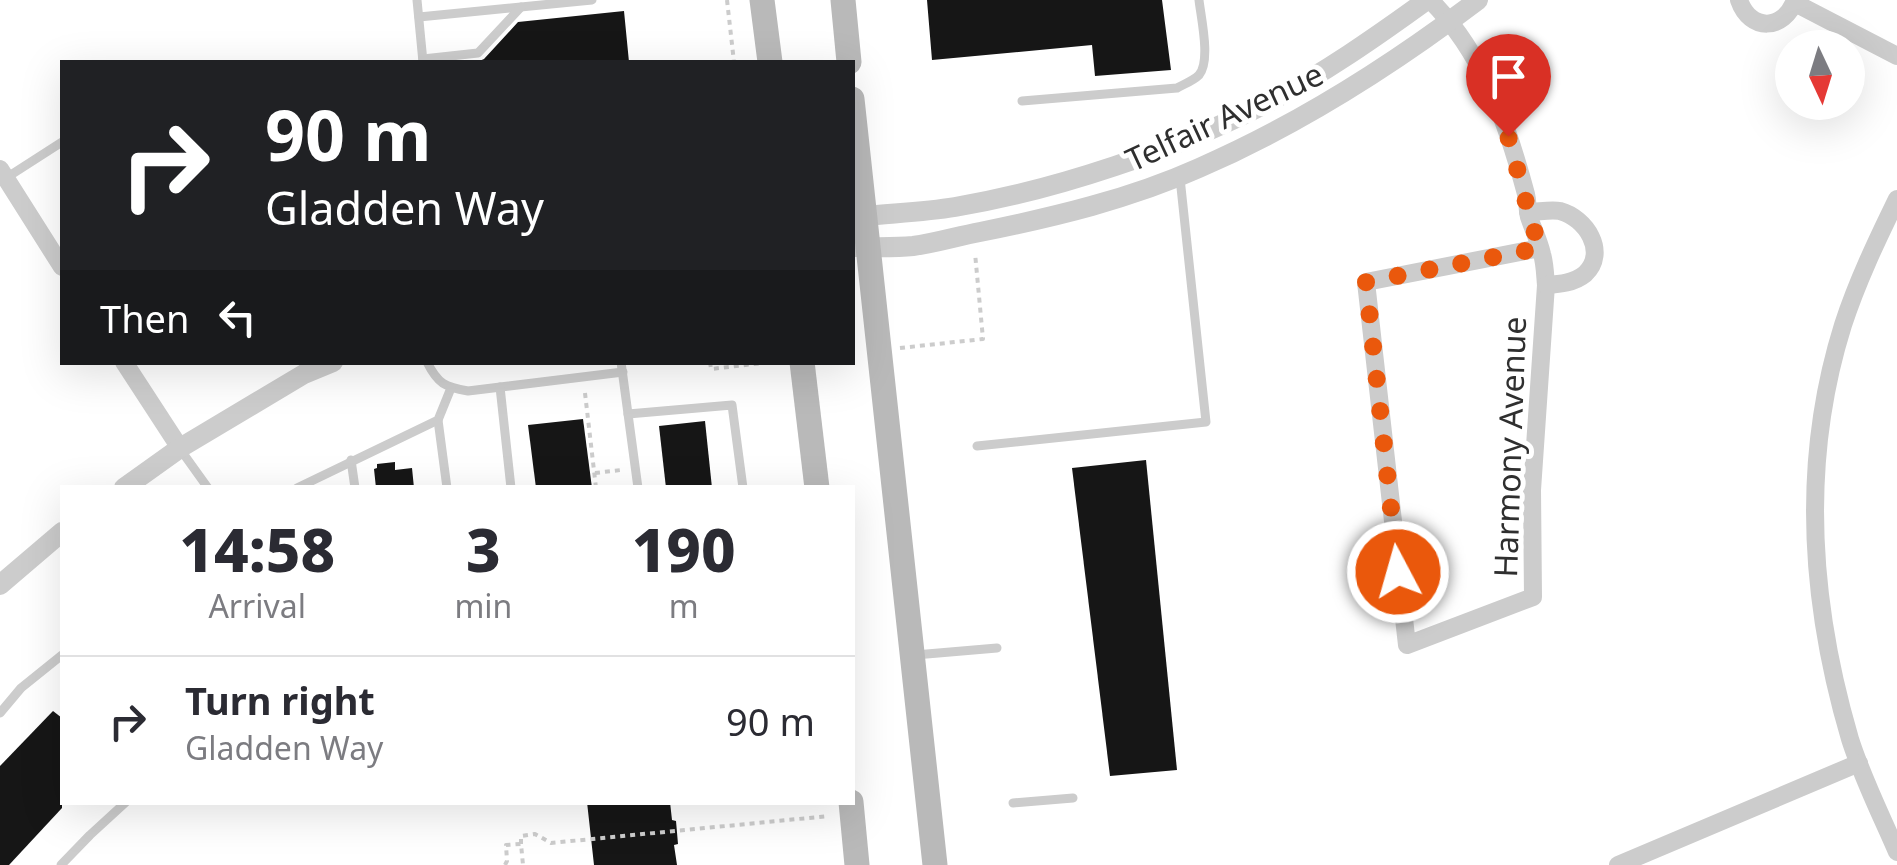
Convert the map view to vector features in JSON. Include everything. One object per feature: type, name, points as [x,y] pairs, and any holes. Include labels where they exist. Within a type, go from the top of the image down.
[{"type":"main road","points":[[762,0],[770,60]]},
{"type":"main road","points":[[843,0],[849,60]]},
{"type":"main road","points":[[855,159],[860,247],[880,350],[935,865]]},
{"type":"main road","points":[[802,365],[816,485]]},
{"type":"main road","points":[[840,809],[857,865]]},
{"type":"street","name":"Harmony Avenue","points":[[1429,0],[1451,21],[1480,66],[1499,107],[1526,192],[1528,212],[1540,248],[1546,285],[1532,490],[1533,597],[1407,644],[1366,282],[1540,248]]},
{"type":"street","name":"Telfair Avenue","points":[[858,219],[955,207],[1041,187],[1100,171],[1173,144],[1266,104],[1429,0]]},
{"type":"street","name":"Telfair Avenue","points":[[860,247],[913,246],[1038,220],[1180,175],[1274,133],[1333,100],[1416,47],[1478,0]]},
{"type":"street","points":[[1740,0],[1750,18],[1772,24],[1790,13],[1795,1],[1897,56]]},
{"type":"street","points":[[2,176],[60,263]]},
{"type":"street","points":[[1897,199],[1872,248],[1843,326],[1823,406],[1814,486],[1816,565],[1828,657],[1852,743],[1897,852]]},
{"type":"street","name":"Harmony Avenue","points":[[1528,212],[1560,211],[1586,226],[1593,238],[1592,264],[1584,275],[1566,284],[1546,285]]},
{"type":"street","points":[[126,365],[180,448]]},
{"type":"street","points":[[128,485],[180,448],[326,365]]},
{"type":"street","points":[[0,586],[60,534]]},
{"type":"street","points":[[1618,865],[1860,762]]},
{"type":"lane","points":[[417,0],[423,60]]},
{"type":"lane","points":[[419,17],[592,0]]},
{"type":"lane","points":[[1022,102],[1177,88],[1190,81],[1205,62],[1200,0]]},
{"type":"lane","points":[[430,60],[478,53],[521,7]]},
{"type":"lane","points":[[2,176],[60,143]]},
{"type":"lane","points":[[977,446],[1206,422],[1180,175]]},
{"type":"lane","points":[[428,365],[434,377],[451,388],[468,391],[584,377],[622,367],[638,485]]},
{"type":"lane","points":[[500,387],[511,485]]},
{"type":"lane","points":[[447,485],[438,420],[451,388]]},
{"type":"lane","points":[[628,414],[732,405],[742,485]]},
{"type":"lane","points":[[303,485],[438,420]]},
{"type":"lane","points":[[180,448],[206,485]]},
{"type":"lane","points":[[351,460],[355,485]]},
{"type":"lane","points":[[914,656],[997,648]]},
{"type":"lane","points":[[0,713],[21,688],[60,657]]},
{"type":"lane","points":[[1012,803],[1072,798]]},
{"type":"lane","points":[[61,865],[123,805]]},
{"type":"path","points":[[727,0],[734,60]]},
{"type":"path","points":[[880,350],[983,339],[975,253]]},
{"type":"path","points":[[710,365],[711,369],[745,365]]},
{"type":"path","points":[[584,377],[596,485]]},
{"type":"path","points":[[594,473],[636,469]]},
{"type":"path","points":[[524,865],[520,836],[535,834],[551,843],[840,809]]},
{"type":"path","points":[[505,865],[506,846],[521,844]]},
{"type":"building","points":[[927,0],[1162,0],[1171,70],[1095,76],[1092,45],[932,60]]},
{"type":"building","points":[[624,11],[629,60],[482,60],[518,22]]},
{"type":"building","points":[[583,419],[592,485],[536,485],[528,425]]},
{"type":"building","points":[[705,421],[712,485],[666,485],[659,426]]},
{"type":"building","points":[[1146,460],[1177,770],[1110,776],[1072,468]]},
{"type":"building","points":[[395,462],[395,470],[412,468],[414,485],[376,485],[377,464]]},
{"type":"building","points":[[53,711],[60,716],[62,808],[9,865],[0,865],[0,766]]},
{"type":"building","points":[[587,805],[670,805],[672,820],[676,821],[677,865],[594,865]]},
{"type":"route","points":[[1398,572],[1366,282],[1540,248],[1508,136]]}]
